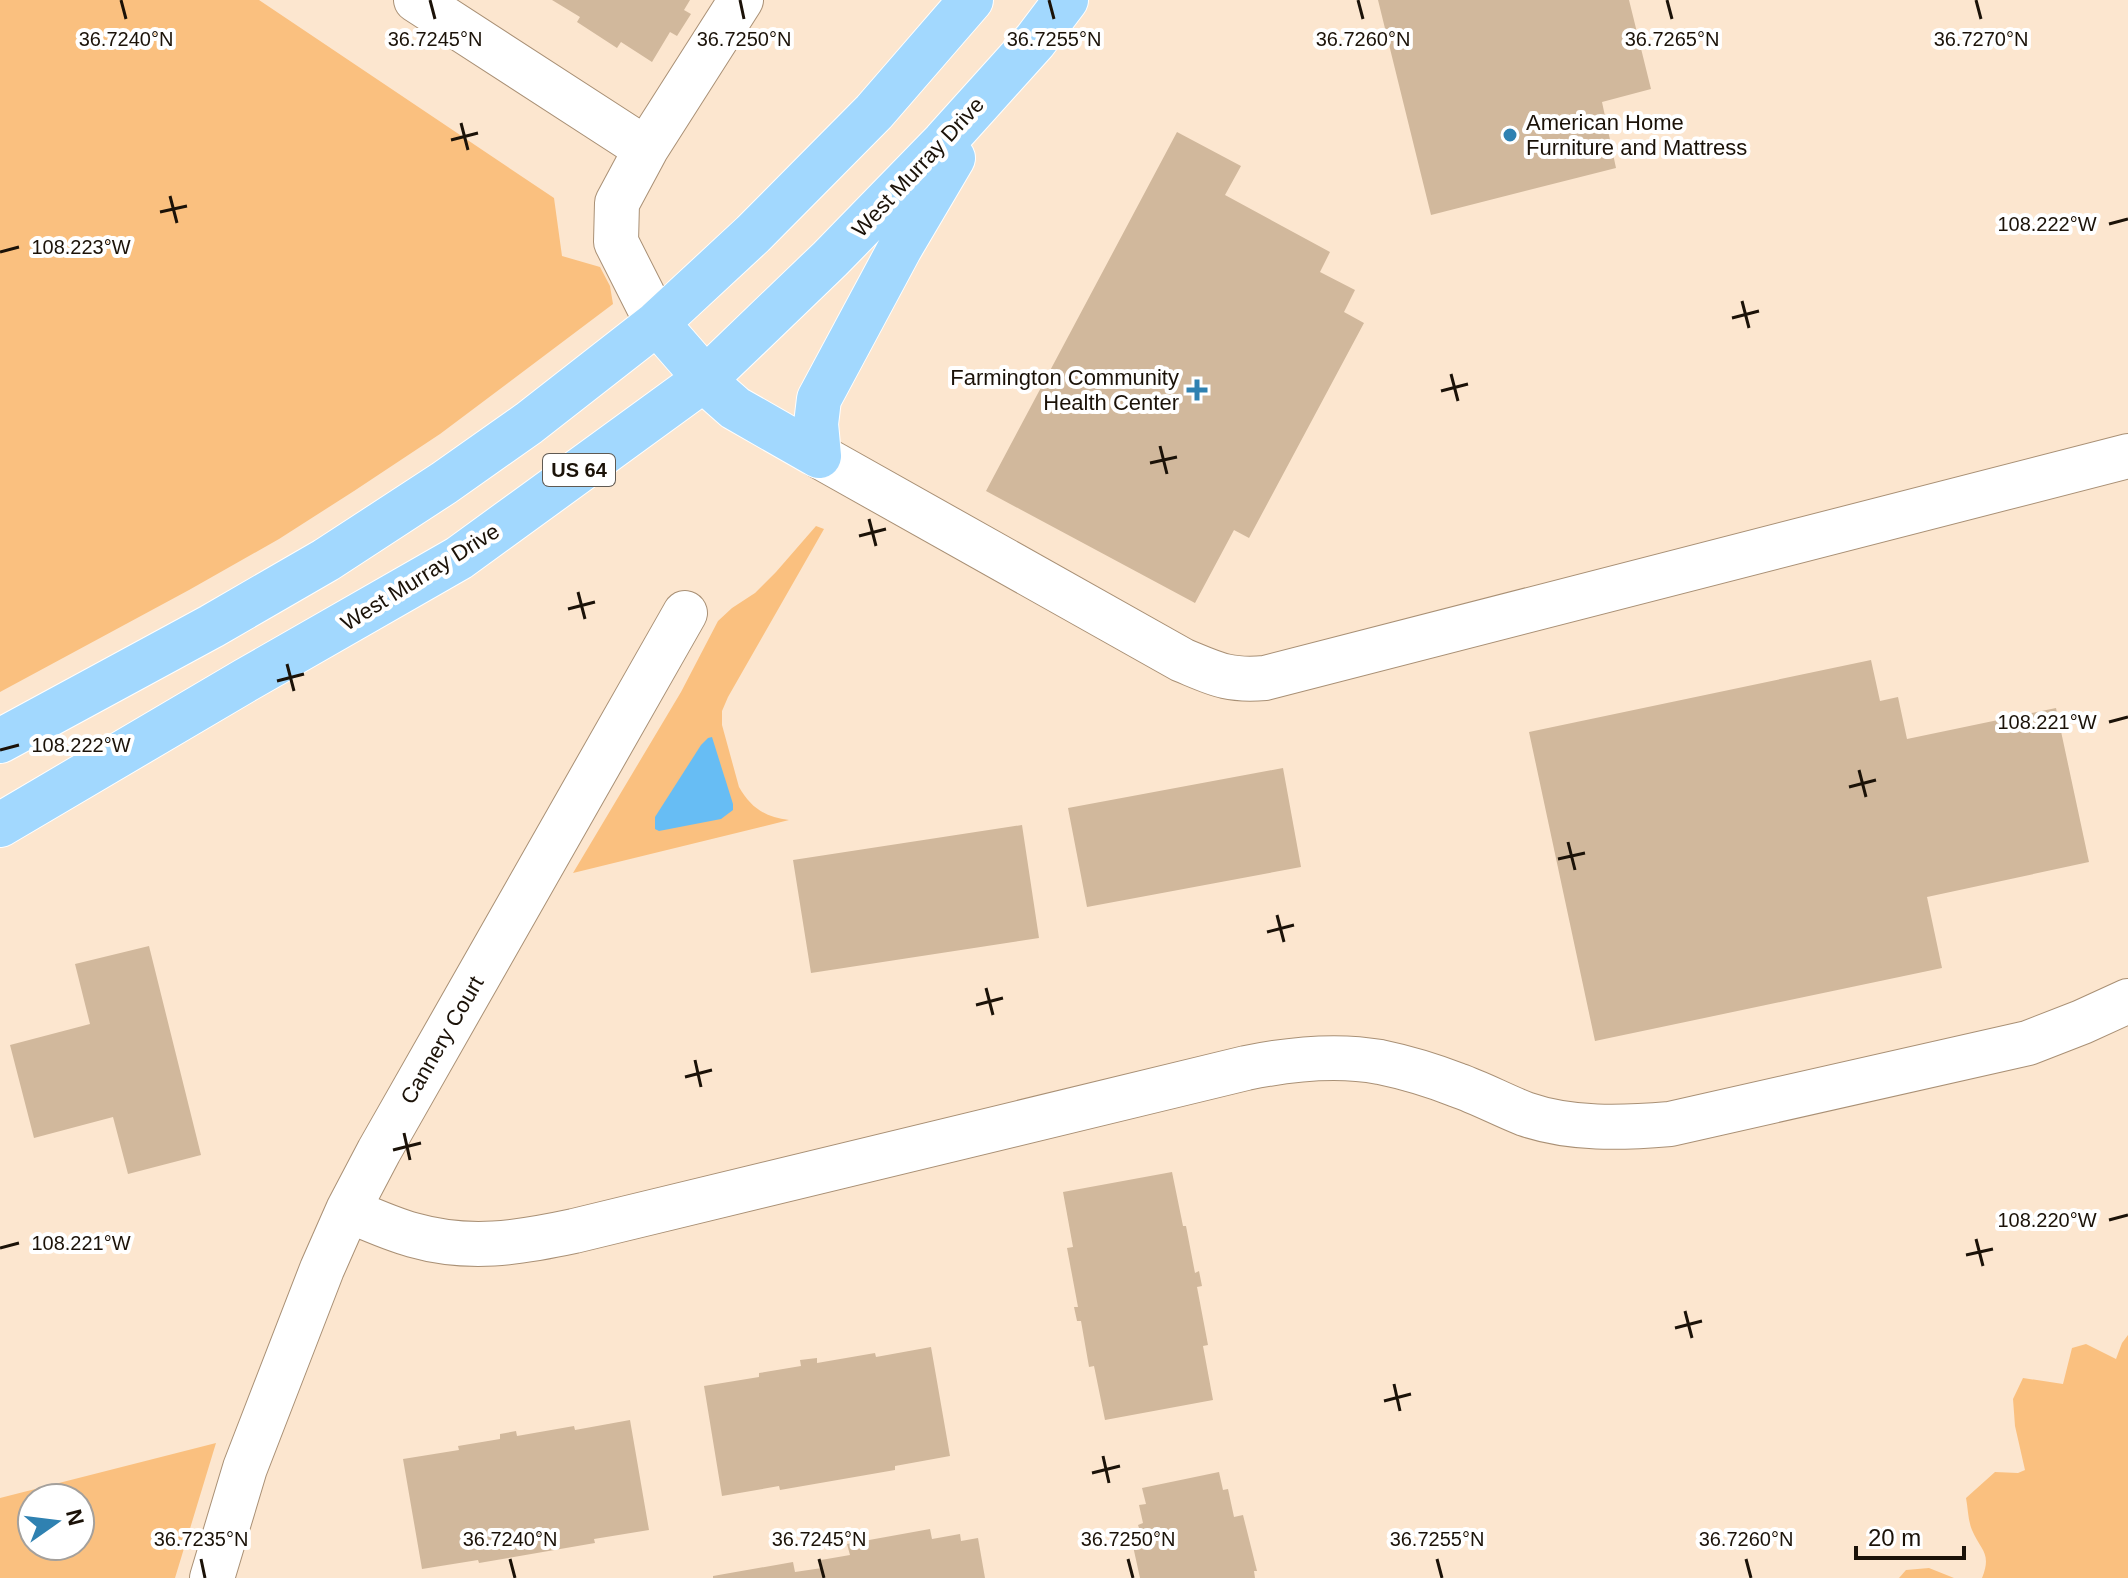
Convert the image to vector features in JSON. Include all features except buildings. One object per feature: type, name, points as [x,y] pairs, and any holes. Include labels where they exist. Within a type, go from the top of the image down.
[{"type":"highway","points":[[0,741],[212,626],[339,551],[529,423],[657,323],[753,234],[874,112],[971,0]]},
{"type":"highway","name":"West Murray Drive","points":[[0,825],[459,558],[705,379],[841,249],[944,142],[1035,41],[1066,0]]},
{"type":"highway","points":[[819,456],[816,424],[819,399],[900,248],[950,163],[1035,41]]},
{"type":"highway","points":[[657,323],[705,379],[735,408],[819,456]]},
{"type":"street","points":[[416,0],[646,149]]},
{"type":"street","points":[[657,323],[616,242],[617,203],[646,149],[741,0]]},
{"type":"street","points":[[819,456],[1182,660],[1221,677],[1240,680],[1279,674],[2128,456]]},
{"type":"street","name":"Cannery Court","points":[[212,1578],[245,1468],[348,1210],[685,613]]},
{"type":"street","points":[[348,1210],[411,1235],[450,1243],[485,1245],[529,1240],[1283,1061],[1335,1058],[1381,1062],[1457,1085],[1527,1115],[1572,1124],[1617,1128],[1670,1124],[2028,1043],[2128,1001]]},
{"type":"shaded area","points":[[0,0],[259,0],[554,198],[562,256],[600,267],[610,286],[613,304],[440,434],[279,539],[0,692]]},
{"type":"shaded area","points":[[816,526],[824,529],[722,711],[722,725],[739,787],[748,801],[760,810],[789,820],[573,873],[681,692],[718,621],[755,593]]},
{"type":"shaded area","points":[[2128,1335],[2128,1578],[1982,1578],[1986,1557],[1971,1526],[1966,1498],[1995,1472],[2018,1473],[2025,1470],[2015,1426],[2013,1399],[2023,1378],[2063,1384],[2072,1348],[2086,1344],[2116,1359]]},
{"type":"shaded area","points":[[216,1443],[175,1578],[0,1578],[0,1498],[16,1494],[16,1562],[96,1562],[96,1482],[63,1482]]},
{"type":"shaded area","points":[[1929,1568],[1954,1578],[1899,1578],[1906,1570]]},
{"type":"water","points":[[712,737],[733,810],[721,819],[659,831],[655,829],[655,817],[701,745]]},
{"type":"place","name":"American Home Furniture and Mattress","points":[[1510,135]]},
{"type":"place","name":"Farmington Community Health Center","points":[[1197,390]]}]
